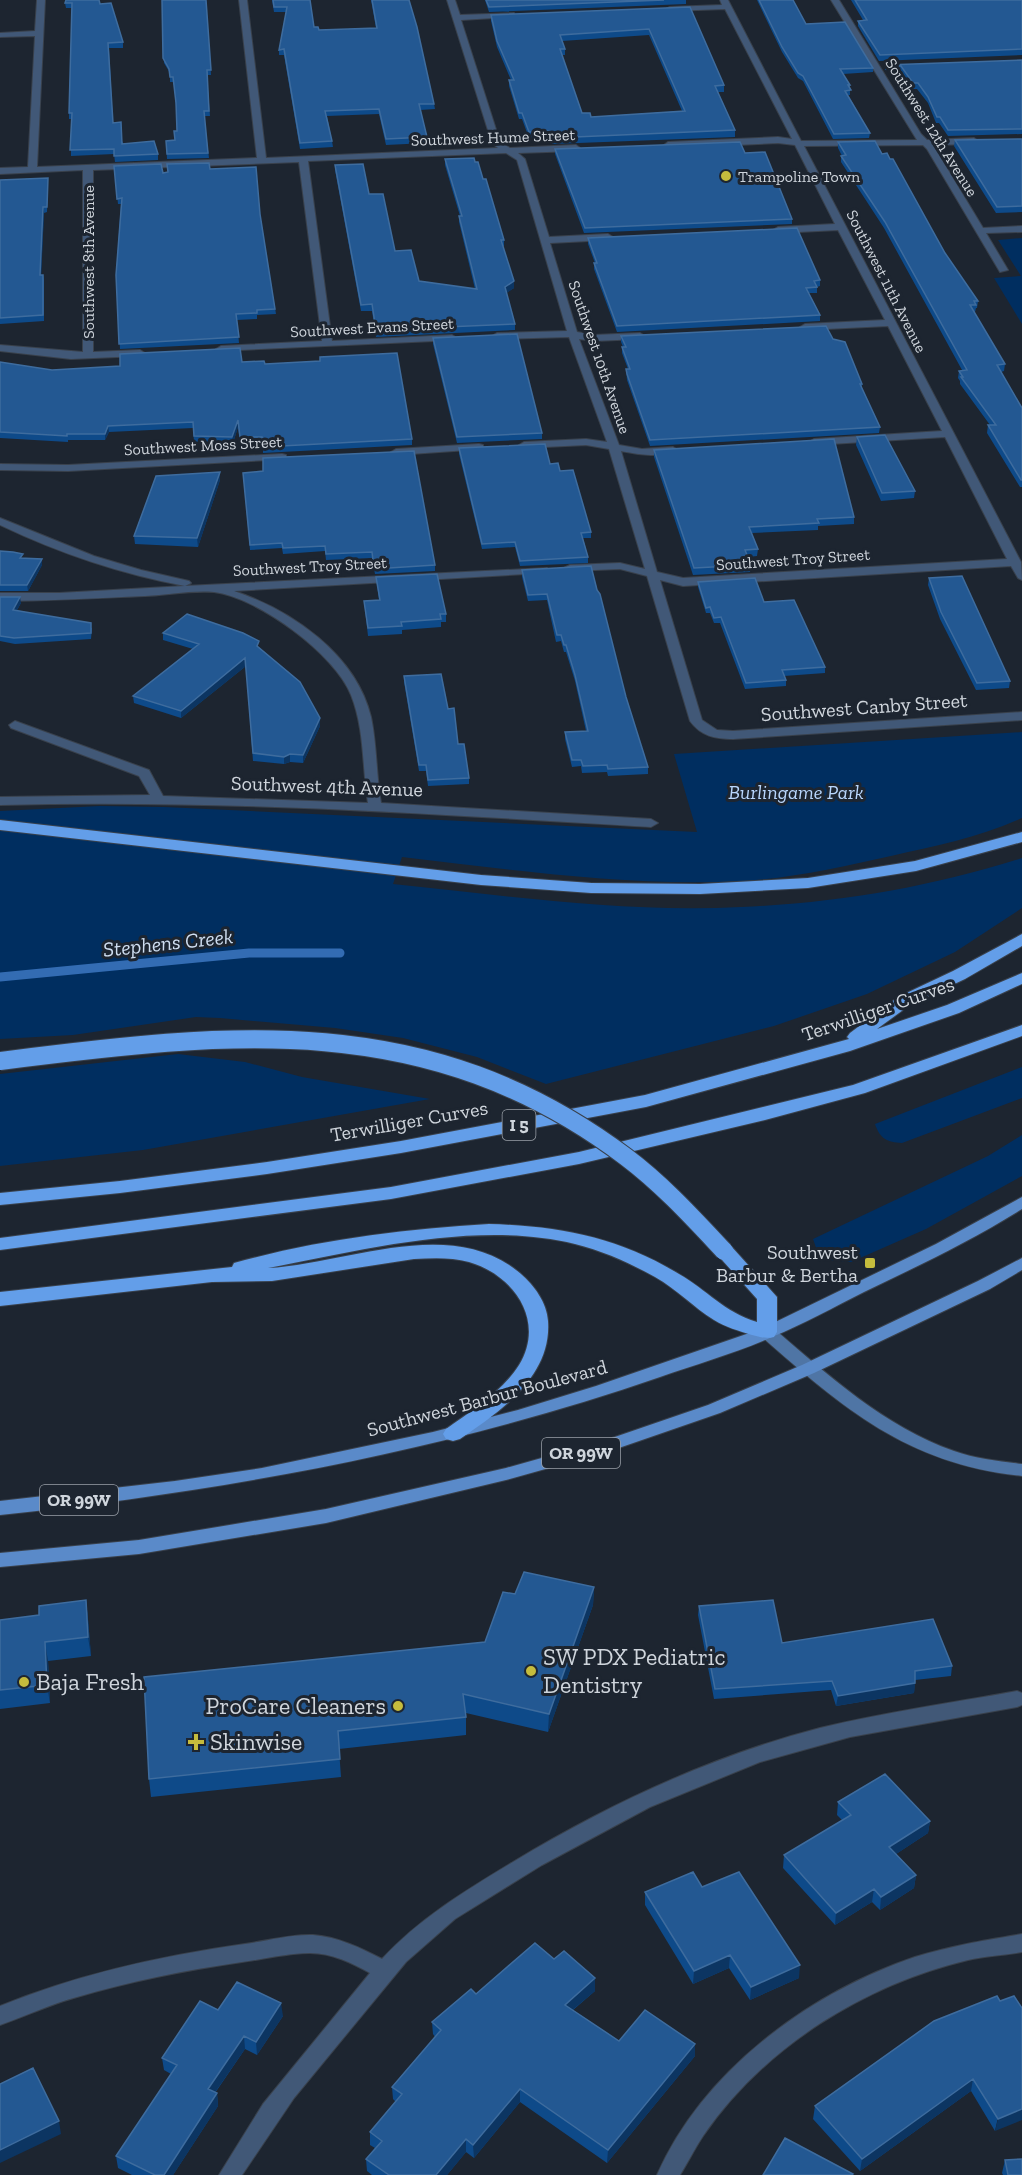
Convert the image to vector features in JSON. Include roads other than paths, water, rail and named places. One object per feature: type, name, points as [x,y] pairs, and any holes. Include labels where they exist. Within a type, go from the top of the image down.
[{"type":"highway","points":[[0,825],[397,870],[598,889],[727,890],[850,879],[938,862],[1022,837]]},
{"type":"highway","points":[[844,1047],[903,1001],[959,975],[1022,939]]},
{"type":"highway","name":"Terwilliger Curves","points":[[0,1199],[245,1171],[401,1147],[646,1101],[844,1047],[953,1009],[1022,978]]},
{"type":"highway","name":"I 5","points":[[0,1244],[391,1193],[579,1158],[859,1089],[1022,1030]]},
{"type":"highway","points":[[0,1061],[129,1046],[240,1038],[316,1040],[404,1053],[445,1062],[485,1076],[524,1094],[613,1147],[647,1176],[724,1251],[767,1297],[767,1332],[724,1317],[691,1290],[662,1272],[615,1250],[552,1235],[510,1230],[435,1233],[268,1261],[215,1275]]},
{"type":"highway","points":[[0,1299],[215,1275],[272,1274],[411,1253],[462,1254],[488,1262],[504,1271],[523,1287],[535,1304],[540,1326],[533,1357],[525,1372],[501,1399],[453,1434]]},
{"type":"main road","name":"Southwest Barbur Boulevard","points":[[0,1508],[159,1491],[242,1478],[453,1434],[538,1412],[617,1387],[767,1332],[940,1249],[1022,1202]]},
{"type":"main road","name":"OR 99W","points":[[0,1560],[139,1547],[326,1516],[494,1477],[614,1444],[714,1409],[808,1369],[984,1285],[1022,1263]]},
{"type":"main road","points":[[767,1332],[808,1369],[890,1428],[961,1461],[988,1468],[1022,1470]]},
{"type":"street","points":[[32,170],[40,0]]},
{"type":"street","points":[[243,0],[262,160]]},
{"type":"street","name":"Southwest 10th Avenue","points":[[451,0],[496,143],[521,159],[573,335],[614,447],[696,721],[708,733]]},
{"type":"street","name":"Southwest 12th Avenue","points":[[835,0],[918,136],[931,148],[1003,270]]},
{"type":"street","points":[[657,10],[726,4]]},
{"type":"street","name":"Southwest 11th Avenue","points":[[726,4],[889,323],[1022,576]]},
{"type":"street","points":[[458,18],[516,15]]},
{"type":"street","points":[[0,35],[39,33]]},
{"type":"street","points":[[876,66],[888,66]]},
{"type":"street","points":[[661,145],[778,140],[813,145],[980,141]]},
{"type":"street","name":"Southwest Hume Street","points":[[0,171],[591,148]]},
{"type":"street","points":[[303,159],[327,344]]},
{"type":"street","name":"Southwest 8th Avenue","points":[[87,356],[88,168]]},
{"type":"street","points":[[770,230],[841,227]]},
{"type":"street","points":[[979,231],[1022,229]]},
{"type":"street","points":[[545,240],[616,237]]},
{"type":"street","points":[[795,328],[889,323]]},
{"type":"street","points":[[486,336],[555,333],[594,338],[653,335]]},
{"type":"street","name":"Southwest Evans Street","points":[[207,350],[464,337]]},
{"type":"street","points":[[0,348],[53,356],[147,353]]},
{"type":"street","points":[[806,442],[947,434]]},
{"type":"street","points":[[515,446],[586,442],[642,452],[689,449]]},
{"type":"street","points":[[386,452],[491,447]]},
{"type":"street","name":"Southwest Moss Street","points":[[0,467],[68,468],[291,457]]},
{"type":"street","points":[[0,520],[64,549],[126,570],[210,588],[252,602],[300,630],[337,664],[358,697],[364,715],[375,807]]},
{"type":"street","name":"Southwest Troy Street","points":[[0,597],[59,597],[620,566],[682,582],[1015,562]]},
{"type":"street","name":"Southwest Canby Street","points":[[708,733],[733,735],[1022,716]]},
{"type":"street","points":[[15,725],[144,773],[159,800]]},
{"type":"street","name":"Southwest 4th Avenue","points":[[0,801],[100,798],[375,807],[651,823]]},
{"type":"street","points":[[230,2175],[293,2080],[385,1971],[431,1925],[535,1858],[663,1792],[717,1769],[796,1743],[866,1727],[1017,1699]]},
{"type":"street","points":[[668,2175],[695,2129],[717,2100],[776,2044],[816,2016],[864,1988],[909,1968],[954,1953],[1022,1943]]},
{"type":"street","points":[[0,2016],[24,2005],[163,1965],[310,1944],[329,1945],[346,1950],[385,1971]]},
{"type":"waterway","name":"Stephens Creek","points":[[0,977],[249,953],[340,953]]},
{"type":"place","name":"Trampoline Town","points":[[726,176]]},
{"type":"place","name":"Southwest Barbur & Bertha","points":[[870,1263]]},
{"type":"place","name":"SW PDX Pediatric Dentistry","points":[[531,1671]]},
{"type":"place","name":"Baja Fresh","points":[[24,1682]]},
{"type":"place","name":"ProCare Cleaners","points":[[398,1706]]},
{"type":"place","name":"Skinwise","points":[[196,1742]]},
{"type":"park label","name":"Burlingame Park","points":[[796,792]]}]
